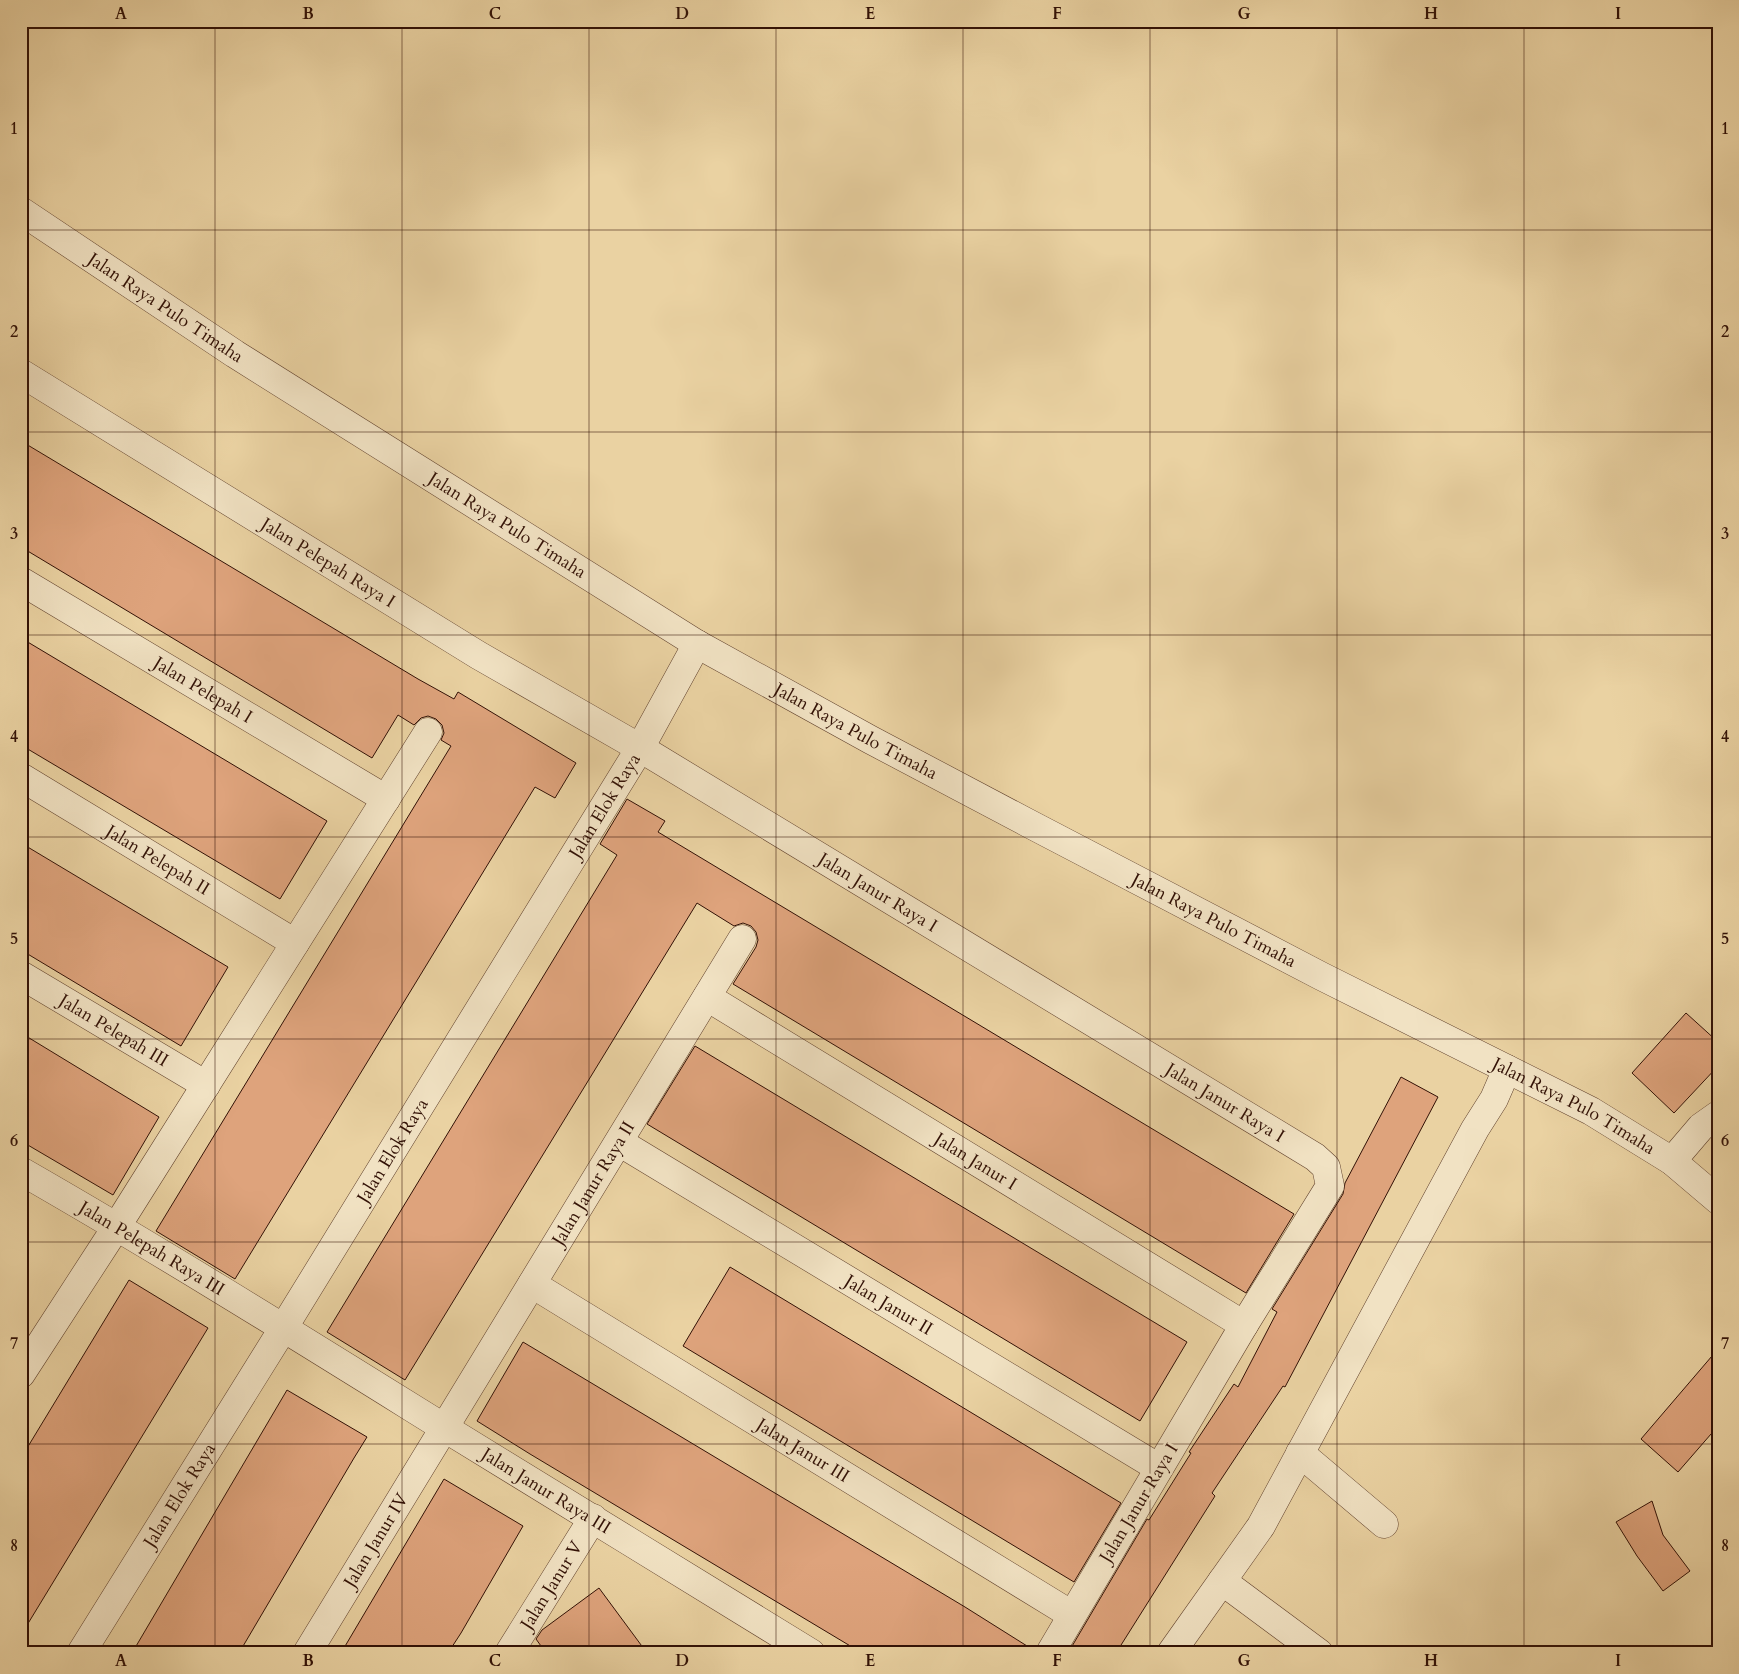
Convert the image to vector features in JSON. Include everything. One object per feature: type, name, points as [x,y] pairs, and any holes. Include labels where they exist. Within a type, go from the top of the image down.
[{"type":"street","name":"Jalan Raya Pulo Timaha","points":[[21,211],[244,360],[697,644],[870,740],[1321,976],[1591,1111],[1672,1161],[1718,1200]]},
{"type":"street","name":"Jalan Pelepah Raya I","points":[[21,373],[478,656],[640,748]]},
{"type":"street","name":"Jalan Pelepah I","points":[[21,581],[386,799]]},
{"type":"street","name":"Jalan Elok Raya","points":[[81,1653],[640,748],[697,644]]},
{"type":"street","points":[[21,1374],[117,1226],[428,732]]},
{"type":"street","name":"Jalan Janur Raya I","points":[[640,748],[1315,1156],[1326,1167],[1330,1186],[1244,1325],[1050,1653]]},
{"type":"street","name":"Jalan Pelepah II","points":[[21,776],[296,943]]},
{"type":"street","name":"Jalan Janur Raya II","points":[[444,1428],[742,939]]},
{"type":"street","name":"Jalan Pelepah III","points":[[21,975],[206,1085]]},
{"type":"street","name":"Jalan Janur I","points":[[707,997],[1244,1325]]},
{"type":"street","points":[[1171,1653],[1261,1526],[1475,1129],[1494,1099],[1508,1069]]},
{"type":"street","points":[[1672,1161],[1701,1127],[1718,1115]]},
{"type":"street","name":"Jalan Janur II","points":[[618,1142],[1159,1468]]},
{"type":"street","name":"Jalan Pelepah Raya III","points":[[21,1171],[117,1226],[284,1327]]},
{"type":"street","name":"Jalan Janur III","points":[[532,1284],[1072,1616]]},
{"type":"street","name":"Jalan Janur Raya III","points":[[284,1327],[444,1428],[812,1653]]},
{"type":"street","name":"Jalan Janur IV","points":[[307,1653],[444,1428]]},
{"type":"street","points":[[1300,1453],[1384,1524]]},
{"type":"street","name":"Jalan Janur V","points":[[509,1653],[593,1518]]},
{"type":"street","points":[[1222,1581],[1319,1653]]},
{"type":"building","points":[[21,441],[418,679],[454,699],[458,692],[576,763],[555,798],[535,787],[235,1279],[156,1231],[451,746],[441,740],[444,733],[442,725],[436,719],[428,716],[421,718],[414,725],[398,715],[372,758],[21,547]]},
{"type":"building","points":[[21,638],[327,821],[280,899],[21,745]]},
{"type":"building","points":[[627,799],[665,821],[658,832],[1294,1214],[1246,1293],[733,984],[756,947],[758,940],[756,932],[751,926],[743,923],[734,926],[697,903],[405,1380],[327,1332],[617,855],[600,844]]},
{"type":"building","points":[[21,843],[228,967],[181,1046],[21,950]]},
{"type":"building","points":[[1686,1013],[1718,1042],[1718,1066],[1674,1113],[1632,1073]]},
{"type":"building","points":[[21,1033],[159,1117],[113,1195],[21,1141]]},
{"type":"building","points":[[695,1046],[1187,1342],[1140,1421],[647,1124]]},
{"type":"building","points":[[1401,1077],[1438,1097],[1285,1387],[1283,1386],[1212,1493],[1215,1496],[1116,1653],[1068,1653],[1147,1519],[1149,1520],[1191,1453],[1189,1452],[1234,1384],[1238,1387],[1277,1312],[1272,1309],[1343,1194],[1345,1183]]},
{"type":"building","points":[[730,1267],[1121,1503],[1074,1582],[683,1346]]},
{"type":"building","points":[[129,1280],[208,1328],[21,1635],[21,1458]]},
{"type":"building","points":[[523,1342],[965,1607],[1035,1651],[1034,1653],[862,1653],[530,1454],[477,1421]]},
{"type":"building","points":[[1718,1349],[1718,1426],[1678,1472],[1641,1439]]},
{"type":"building","points":[[287,1390],[367,1437],[239,1653],[132,1653]]},
{"type":"building","points":[[444,1479],[523,1526],[461,1633],[448,1653],[341,1653]]},
{"type":"building","points":[[1652,1501],[1663,1535],[1690,1571],[1663,1591],[1637,1556],[1616,1522]]},
{"type":"building","points":[[599,1588],[647,1653],[546,1653],[536,1639],[542,1630]]}]
